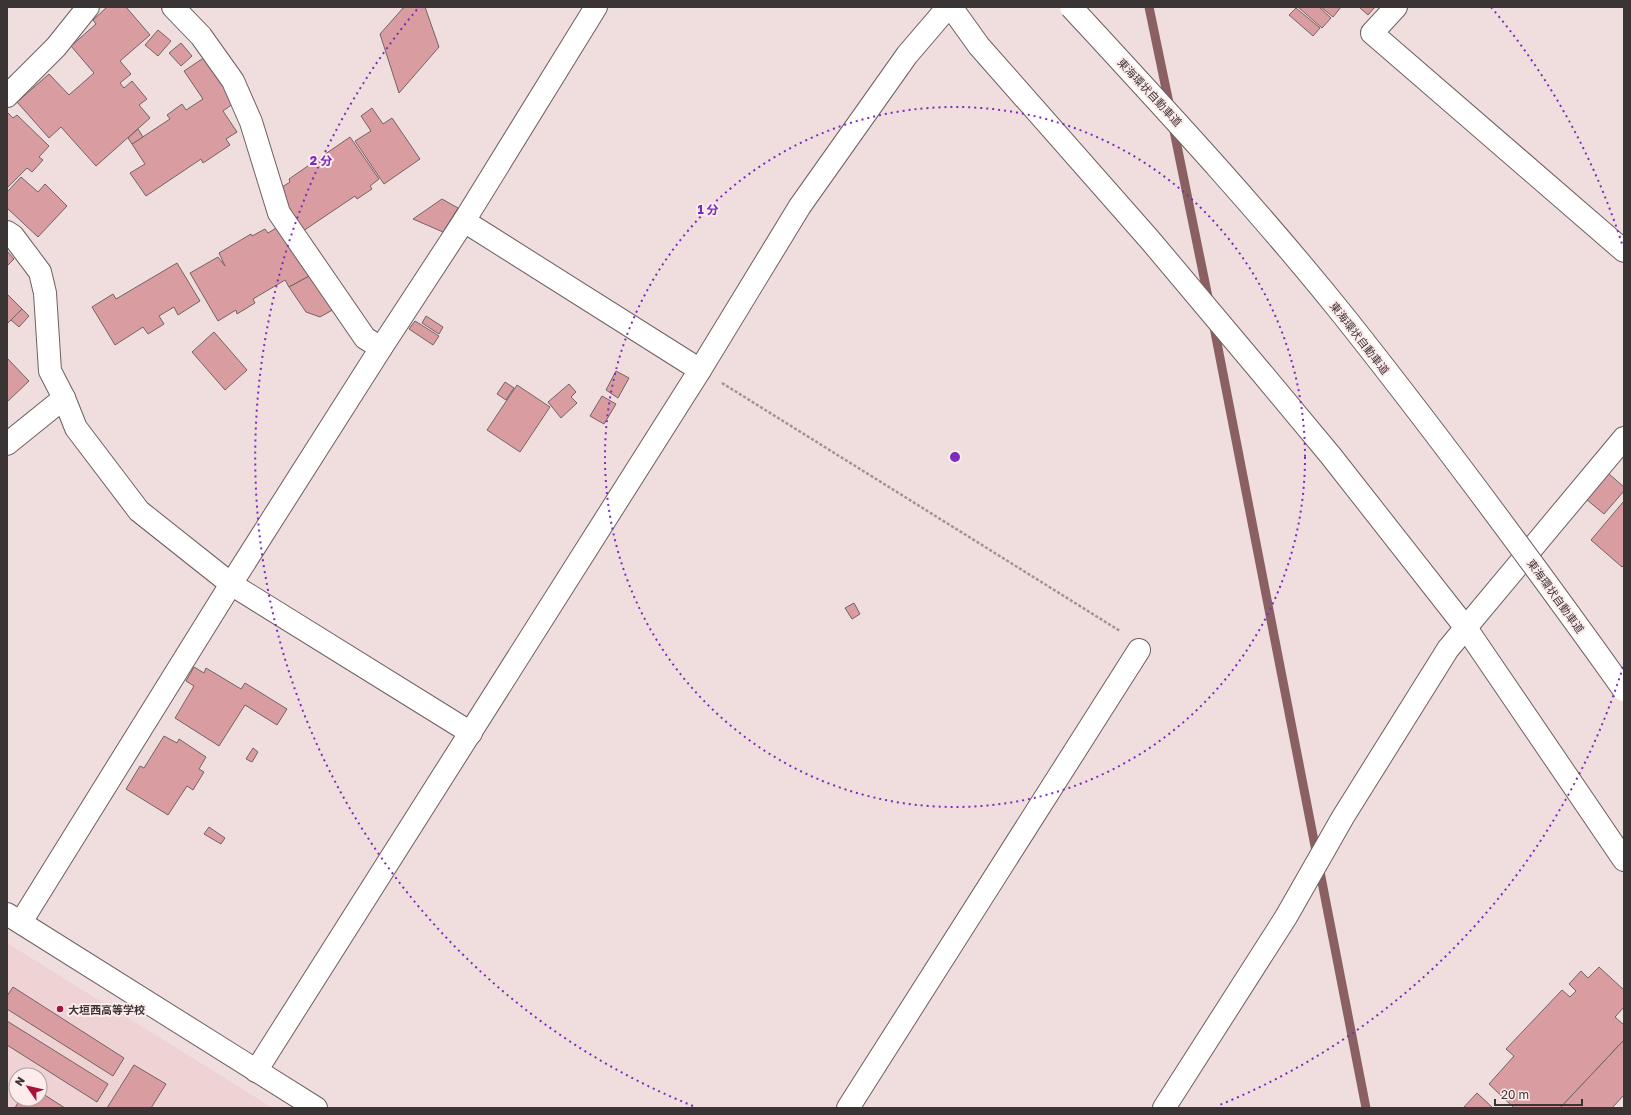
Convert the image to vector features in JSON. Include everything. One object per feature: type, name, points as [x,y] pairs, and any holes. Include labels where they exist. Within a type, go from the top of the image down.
[{"type":"main road","points":[[7,96],[56,47],[88,7]]},
{"type":"main road","points":[[173,7],[201,36],[233,81],[251,122],[278,213],[365,338],[381,348]]},
{"type":"main road","points":[[316,1108],[14,918],[464,221],[596,7]]},
{"type":"main road","points":[[256,1071],[700,370],[805,200],[907,55],[948,7]]},
{"type":"main road","points":[[951,7],[979,46],[1172,267],[1331,456],[1466,628],[1624,860]]},
{"type":"main road","name":"東海環状自動車道","points":[[1071,7],[1212,160],[1342,314],[1473,484],[1624,690]]},
{"type":"main road","points":[[1396,7],[1372,33],[1624,251]]},
{"type":"main road","points":[[464,221],[700,370]]},
{"type":"main road","points":[[7,232],[13,236],[40,272],[45,293],[50,371],[64,398],[76,428],[139,511],[231,584],[471,733]]},
{"type":"main road","points":[[7,444],[64,398]]},
{"type":"main road","points":[[1164,1108],[1286,917],[1343,817],[1448,649],[1624,438]]},
{"type":"main road","points":[[848,1108],[1139,650]]},
{"type":"path","points":[[700,370],[1121,632],[1139,650]]},
{"type":"shaded area","name":"大垣西高等学校","points":[[7,943],[273,1108],[7,1108]]},
{"type":"building","points":[[107,7],[126,7],[150,35],[120,61],[131,74],[120,83],[124,88],[132,81],[147,99],[139,105],[150,118],[96,166],[61,127],[49,138],[17,102],[49,74],[69,95],[94,73],[71,46],[96,24],[93,20]]},
{"type":"building","points":[[404,7],[425,7],[439,47],[399,93],[380,34]]},
{"type":"building","points":[[1298,7],[1319,7],[1331,18],[1322,28]]},
{"type":"building","points":[[1321,7],[1341,7],[1333,17]]},
{"type":"building","points":[[1359,7],[1375,7],[1368,15]]},
{"type":"building","points":[[1296,8],[1320,28],[1313,36],[1289,15]]},
{"type":"building","points":[[158,30],[171,41],[158,56],[145,45]]},
{"type":"building","points":[[181,43],[192,56],[181,66],[169,53]]},
{"type":"building","points":[[205,57],[234,103],[223,111],[237,132],[226,139],[230,145],[203,163],[201,159],[146,196],[130,173],[145,164],[132,144],[170,119],[167,115],[182,104],[186,110],[203,99],[184,71]]},
{"type":"building","points":[[372,108],[383,124],[392,118],[420,159],[384,184],[355,141],[371,131],[361,116]]},
{"type":"building","points":[[7,112],[13,118],[17,115],[49,146],[39,157],[43,160],[32,172],[27,168],[7,188]]},
{"type":"building","points":[[138,129],[143,137],[132,144],[128,138]]},
{"type":"building","points":[[350,137],[379,179],[370,186],[372,189],[357,199],[355,196],[303,231],[285,205],[288,203],[279,189],[290,182],[289,179]]},
{"type":"building","points":[[21,177],[38,192],[45,184],[67,206],[38,237],[7,208],[7,192]]},
{"type":"building","points":[[442,199],[458,208],[443,232],[413,219]]},
{"type":"building","points":[[281,225],[313,274],[289,287],[285,280],[253,299],[255,303],[237,314],[236,310],[218,321],[190,273],[218,257],[225,266],[219,253],[251,234],[252,236],[265,229],[268,233]]},
{"type":"building","points":[[7,251],[14,259],[7,266]]},
{"type":"building","points":[[177,263],[200,301],[178,315],[174,307],[159,316],[164,324],[148,334],[143,327],[115,345],[92,307],[113,294],[116,299]]},
{"type":"building","points":[[313,274],[336,308],[320,317],[306,312],[289,287]]},
{"type":"building","points":[[7,294],[22,309],[7,324]]},
{"type":"building","points":[[22,309],[29,316],[19,327],[11,320]]},
{"type":"building","points":[[426,316],[443,327],[439,334],[422,323]]},
{"type":"building","points":[[415,321],[439,336],[433,345],[409,329]]},
{"type":"building","points":[[214,332],[247,370],[225,390],[192,352]]},
{"type":"building","points":[[7,358],[29,381],[7,402]]},
{"type":"building","points":[[616,371],[629,378],[618,398],[606,390]]},
{"type":"building","points":[[505,382],[514,388],[506,400],[497,394]]},
{"type":"building","points":[[569,384],[576,392],[571,397],[577,403],[561,418],[548,402]]},
{"type":"building","points":[[517,385],[550,407],[520,452],[487,430]]},
{"type":"building","points":[[602,396],[616,404],[604,424],[590,416]]},
{"type":"building","points":[[1608,473],[1624,487],[1624,491],[1604,514],[1586,499]]},
{"type":"building","points":[[1624,501],[1624,565],[1622,567],[1591,540]]},
{"type":"building","points":[[854,603],[860,614],[852,619],[845,608]]},
{"type":"building","points":[[194,667],[204,673],[206,668],[241,689],[245,683],[287,709],[277,725],[245,705],[219,746],[175,718],[194,686],[186,681]]},
{"type":"building","points":[[164,736],[177,743],[179,739],[206,757],[199,769],[204,772],[193,790],[187,786],[168,815],[126,789],[140,766],[144,768]]},
{"type":"building","points":[[253,748],[258,752],[252,762],[246,759]]},
{"type":"building","points":[[209,827],[225,838],[221,844],[204,834]]},
{"type":"building","points":[[1599,967],[1624,990],[1624,1007],[1615,1017],[1624,1025],[1624,1040],[1560,1108],[1514,1108],[1489,1084],[1514,1056],[1506,1049],[1562,990],[1570,997],[1576,991],[1569,984],[1581,971],[1588,978]]},
{"type":"building","points":[[13,987],[124,1058],[113,1076],[7,1009],[7,996]]},
{"type":"building","points":[[7,1021],[108,1084],[97,1102],[48,1071],[48,1067],[42,1067],[7,1045]]},
{"type":"building","points":[[1624,1040],[1624,1095],[1612,1108],[1560,1108]]},
{"type":"building","points":[[134,1065],[166,1084],[151,1108],[107,1108]]},
{"type":"building","points":[[1477,1093],[1493,1108],[1463,1108]]},
{"type":"building","points":[[48,1097],[65,1108],[15,1108],[48,1107]]},
{"type":"waterway","points":[[1149,7],[1170,108]]},
{"type":"waterway","points":[[1173,126],[1209,302]]},
{"type":"waterway","points":[[1213,322],[1366,1108]]},
{"type":"place","name":"大垣西高等学校","points":[[60,1009]]}]
